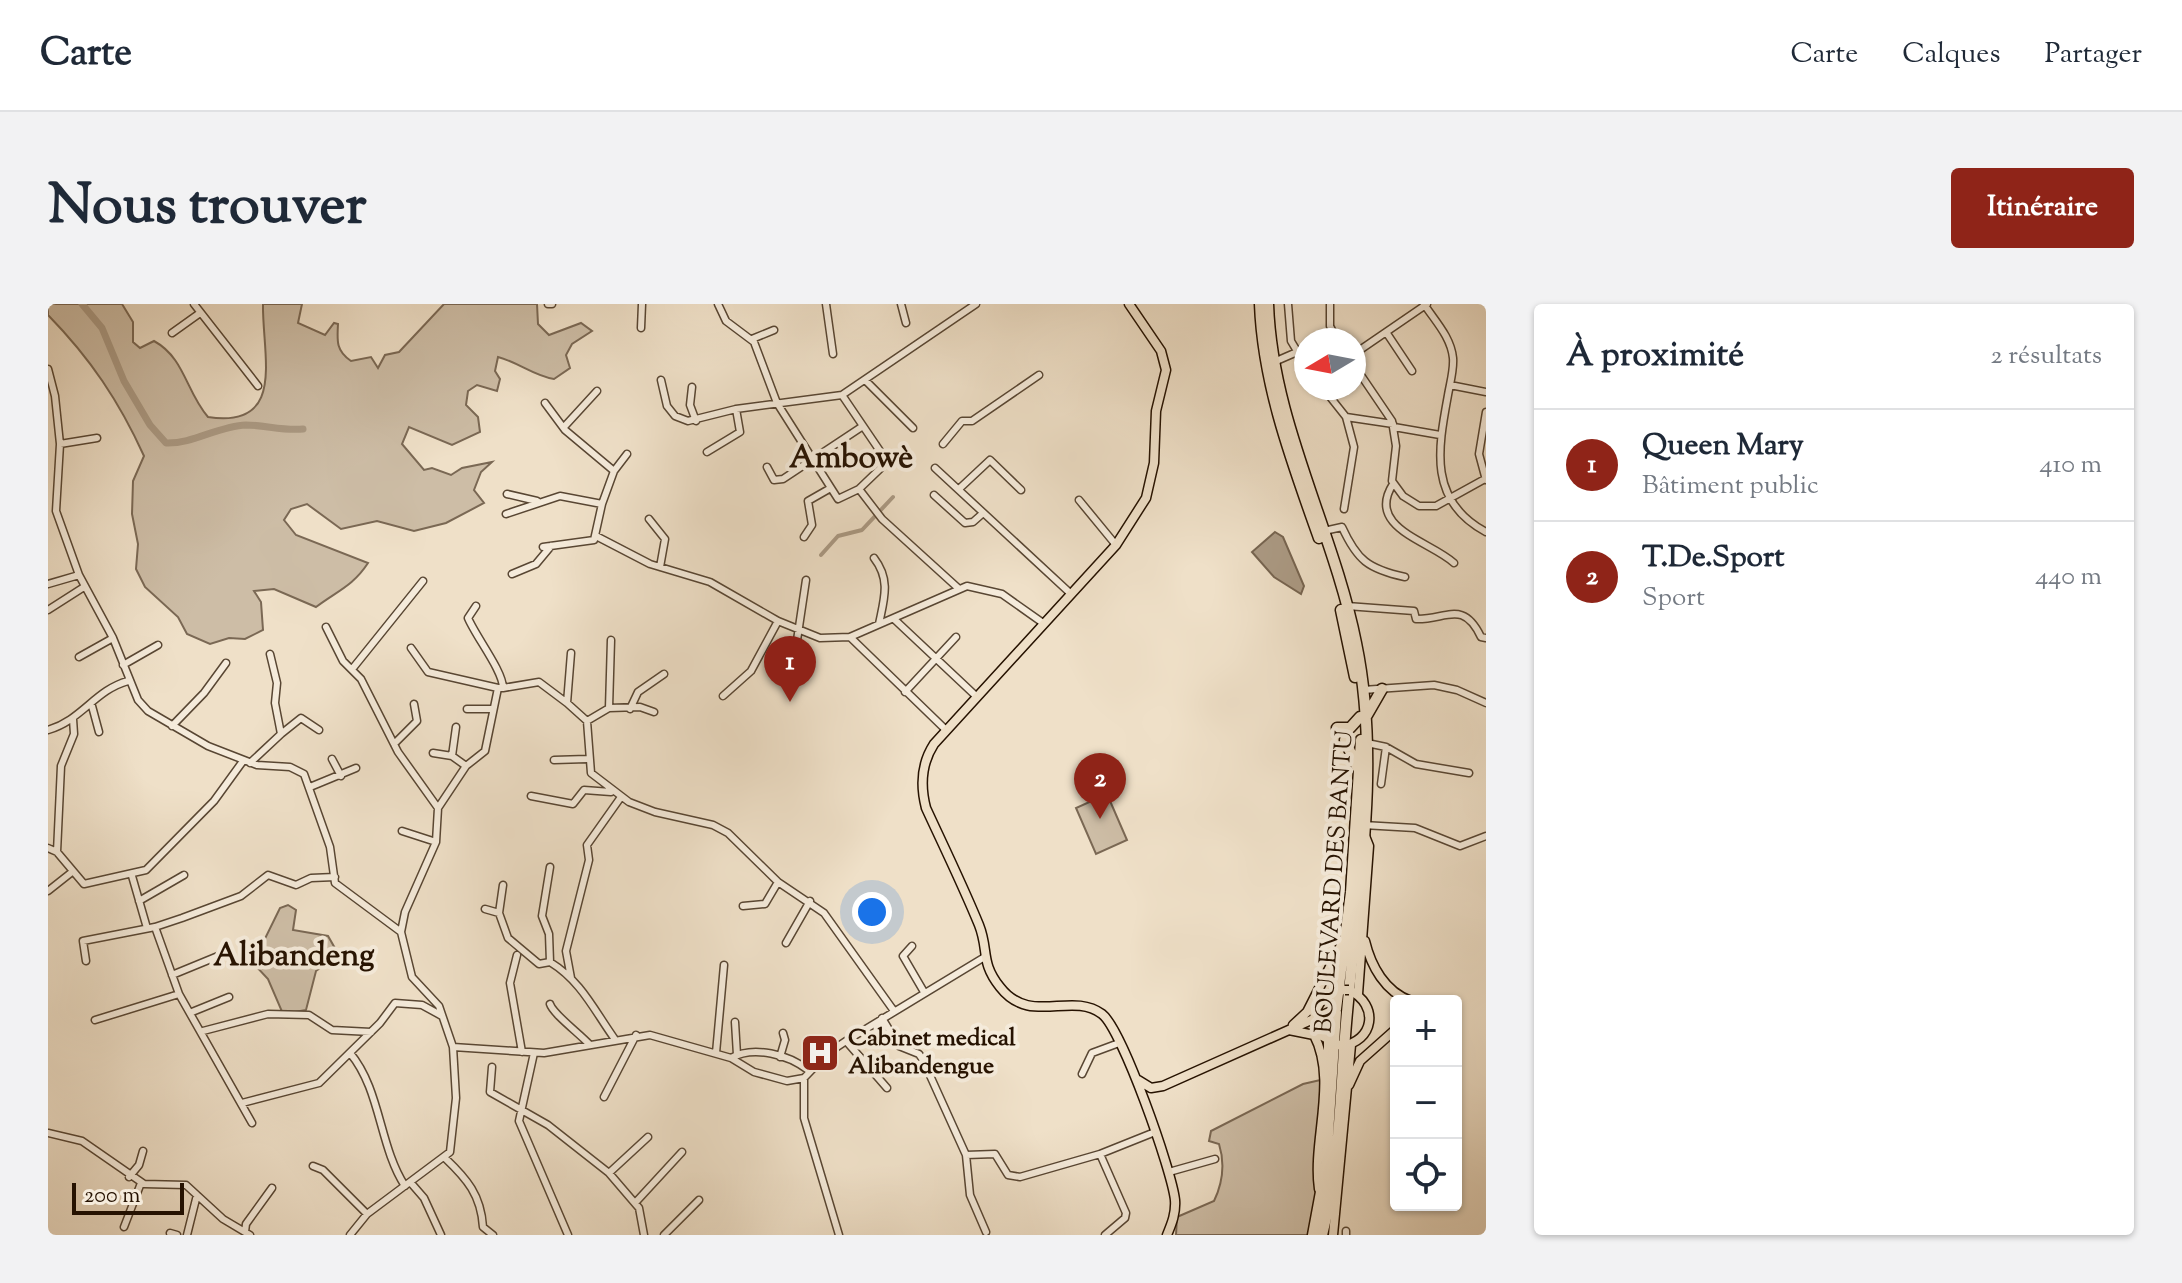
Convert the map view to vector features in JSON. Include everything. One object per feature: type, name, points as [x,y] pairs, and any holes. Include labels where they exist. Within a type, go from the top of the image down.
[{"type":"highway","name":"BOULEVARD DES BANTU","points":[[1260,304],[1263,347],[1274,401],[1342,615],[1367,743],[1355,931],[1321,1204],[1313,1235]]},
{"type":"highway","name":"BOULEVARD DES BANTU","points":[[1268,304],[1274,362],[1287,421],[1347,606],[1363,690],[1355,931],[1343,975],[1348,993]]},
{"type":"highway","points":[[1337,728],[1350,728],[1363,716],[1382,689]]},
{"type":"highway","points":[[1345,740],[1359,772]]},
{"type":"highway","points":[[1340,1045],[1329,1014],[1355,931]]},
{"type":"highway","name":"BOULEVARD DES BANTU","points":[[1322,1235],[1330,1195],[1342,1076],[1337,1029],[1329,1014],[1348,993]]},
{"type":"main road","points":[[1129,304],[1161,351],[1166,379],[1154,422],[1150,487],[1136,518],[1116,545],[946,730],[927,757],[922,789],[926,808],[980,928],[983,958],[1010,997],[1040,1008],[1077,1006],[1096,1010],[1106,1017],[1143,1097],[1169,1172],[1175,1207],[1167,1235],[1158,1235]]},
{"type":"main road","points":[[1355,931],[1375,971],[1390,989],[1400,995]]},
{"type":"main road","points":[[1288,1030],[1310,1007],[1355,931]]},
{"type":"main road","points":[[1329,1014],[1324,996],[1348,993],[1369,1008],[1369,1026],[1359,1041],[1340,1045],[1317,1032],[1329,1014],[1335,999],[1343,975]]},
{"type":"main road","points":[[1310,1007],[1329,1014]]},
{"type":"main road","points":[[1143,1097],[1151,1088],[1167,1085],[1329,1014]]},
{"type":"main road","points":[[1314,1035],[1329,1014]]},
{"type":"main road","points":[[1288,1030],[1314,1035]]},
{"type":"main road","points":[[1347,1089],[1360,1061],[1390,1034]]},
{"type":"main road","points":[[1314,1035],[1321,1048],[1323,1095],[1317,1180],[1321,1204]]},
{"type":"main road","points":[[1333,1233],[1347,1089],[1340,1045]]},
{"type":"main road","points":[[1134,1076],[1151,1088]]},
{"type":"street","points":[[194,304],[258,386]]},
{"type":"street","points":[[641,328],[642,304]]},
{"type":"street","points":[[718,304],[729,324],[752,339],[777,403],[838,499],[859,489],[884,465],[882,454],[842,395]]},
{"type":"street","points":[[826,304],[833,354]]},
{"type":"street","points":[[901,304],[906,323]]},
{"type":"street","points":[[661,380],[670,410],[681,419],[696,421],[736,409],[842,395],[976,304]]},
{"type":"street","points":[[1288,304],[1294,346]]},
{"type":"street","points":[[1330,304],[1332,328]]},
{"type":"street","points":[[1366,346],[1425,304],[1451,349],[1450,385],[1437,452],[1451,500],[1463,515],[1486,532]]},
{"type":"street","points":[[172,333],[200,313]]},
{"type":"street","points":[[752,339],[774,330]]},
{"type":"street","points":[[1386,332],[1412,371]]},
{"type":"street","points":[[1274,362],[1294,353]]},
{"type":"street","points":[[48,369],[55,396],[60,444],[56,511],[84,587],[113,638],[128,681],[143,706],[172,726],[246,762],[295,769],[304,774],[330,847],[339,888],[401,932]]},
{"type":"street","points":[[943,444],[964,419],[972,421],[1039,375]]},
{"type":"street","points":[[865,380],[913,428]]},
{"type":"street","points":[[1366,383],[1393,425],[1393,484],[1386,500],[1393,523],[1454,563]]},
{"type":"street","points":[[1450,385],[1486,392]]},
{"type":"street","points":[[692,387],[691,412],[696,421]]},
{"type":"street","points":[[564,427],[597,391]]},
{"type":"street","points":[[1333,400],[1346,417],[1354,447],[1344,509]]},
{"type":"street","points":[[545,403],[564,427],[614,471]]},
{"type":"street","points":[[707,452],[740,432],[736,409]]},
{"type":"street","points":[[1393,484],[1419,506],[1436,506],[1485,479],[1479,454],[1486,412]]},
{"type":"street","points":[[1346,417],[1440,437]]},
{"type":"street","points":[[767,467],[774,480],[779,481],[863,426]]},
{"type":"street","points":[[60,444],[97,438]]},
{"type":"street","points":[[512,574],[536,564],[547,547],[589,542],[596,536],[602,504],[614,471],[627,454]]},
{"type":"street","points":[[959,489],[990,460],[1021,490]]},
{"type":"street","points":[[935,468],[1070,593]]},
{"type":"street","points":[[804,537],[812,525],[808,501],[829,489]]},
{"type":"street","points":[[859,489],[886,521],[958,588]]},
{"type":"street","points":[[507,494],[537,501]]},
{"type":"street","points":[[934,495],[965,523],[973,522],[982,514]]},
{"type":"street","points":[[506,514],[537,501],[566,496],[602,504]]},
{"type":"street","points":[[1079,500],[1116,545]]},
{"type":"street","points":[[48,512],[56,511]]},
{"type":"street","points":[[886,521],[892,513]]},
{"type":"street","points":[[649,519],[665,539],[660,567]]},
{"type":"street","points":[[1324,531],[1342,527],[1352,550],[1360,559],[1405,577]]},
{"type":"street","points":[[596,536],[660,567],[710,582],[778,621],[827,639],[850,637],[958,588],[987,588],[1013,600],[1043,623]]},
{"type":"street","points":[[874,558],[881,566],[886,588],[879,624]]},
{"type":"street","points":[[48,584],[79,575]]},
{"type":"street","points":[[793,667],[806,580]]},
{"type":"street","points":[[353,668],[423,581]]},
{"type":"street","points":[[48,610],[84,587]]},
{"type":"street","points":[[350,1235],[367,1214],[445,1158],[452,1144],[456,1098],[453,1047],[439,1006],[412,977],[401,932],[405,912],[436,842],[438,808],[466,766],[485,751],[493,709],[498,701],[502,678],[476,638],[468,618],[476,606]]},
{"type":"street","points":[[1347,606],[1414,611],[1414,618],[1420,619],[1459,614],[1471,621],[1481,637],[1486,638]]},
{"type":"street","points":[[894,619],[977,697]]},
{"type":"street","points":[[723,696],[751,671],[778,621]]},
{"type":"street","points":[[326,627],[339,656],[353,668],[394,744],[438,808]]},
{"type":"street","points":[[850,637],[946,730]]},
{"type":"street","points":[[905,692],[956,637]]},
{"type":"street","points":[[79,657],[113,638]]},
{"type":"street","points":[[609,708],[611,640]]},
{"type":"street","points":[[123,665],[158,645]]},
{"type":"street","points":[[411,648],[428,672],[500,688],[539,682],[587,721],[587,759],[591,773],[617,795]]},
{"type":"street","points":[[567,703],[571,653]]},
{"type":"street","points":[[270,654],[277,683],[275,703],[281,734]]},
{"type":"street","points":[[172,726],[204,693],[226,663]]},
{"type":"street","points":[[630,709],[638,692],[664,674]]},
{"type":"street","points":[[48,730],[92,706],[102,690],[128,681]]},
{"type":"street","points":[[1363,690],[1420,684],[1441,686],[1486,703]]},
{"type":"street","points":[[394,744],[417,721],[414,704]]},
{"type":"street","points":[[92,706],[99,732]]},
{"type":"street","points":[[587,721],[609,708],[640,707],[654,712]]},
{"type":"street","points":[[467,709],[493,709]]},
{"type":"street","points":[[48,848],[57,852],[72,872],[87,884],[132,876],[146,870],[202,814],[246,762],[299,718],[306,718],[319,730]]},
{"type":"street","points":[[57,852],[61,766],[74,734],[73,719]]},
{"type":"street","points":[[452,756],[456,727]]},
{"type":"street","points":[[1367,743],[1386,747],[1416,764],[1469,773]]},
{"type":"street","points":[[1381,784],[1386,747]]},
{"type":"street","points":[[433,753],[452,756],[466,766]]},
{"type":"street","points":[[332,759],[341,776]]},
{"type":"street","points":[[554,760],[587,759]]},
{"type":"street","points":[[310,787],[356,768]]},
{"type":"street","points":[[531,796],[573,804],[584,790],[617,795],[655,812],[718,827],[778,882],[810,901],[830,920],[852,956],[894,1011]]},
{"type":"street","points":[[571,978],[566,951],[589,860],[587,845],[617,795]]},
{"type":"street","points":[[1363,828],[1415,828],[1460,846],[1486,836]]},
{"type":"street","points":[[402,831],[436,842]]},
{"type":"street","points":[[550,867],[542,916],[549,934],[550,962]]},
{"type":"street","points":[[48,891],[72,872]]},
{"type":"street","points":[[139,901],[184,875]]},
{"type":"street","points":[[86,961],[83,941],[151,928],[241,896],[268,875],[291,885],[311,878],[335,877]]},
{"type":"street","points":[[132,876],[139,901],[179,994],[203,1031],[252,1123]]},
{"type":"street","points":[[743,906],[765,904],[778,882]]},
{"type":"street","points":[[503,885],[499,913],[512,943],[539,964],[550,962],[571,978],[588,995],[614,1038]]},
{"type":"street","points":[[786,943],[810,901]]},
{"type":"street","points":[[485,909],[499,913]]},
{"type":"street","points":[[912,946],[903,956],[924,992]]},
{"type":"street","points":[[172,975],[228,952]]},
{"type":"street","points":[[517,955],[510,983],[522,1052]]},
{"type":"street","points":[[839,1235],[804,1118],[804,1078],[808,1070],[846,1041],[983,958]]},
{"type":"street","points":[[716,1053],[724,965]]},
{"type":"street","points":[[95,1020],[179,994]]},
{"type":"street","points":[[192,1012],[229,997]]},
{"type":"street","points":[[242,1103],[315,1084],[371,1032],[395,1003],[422,1005],[442,1016]]},
{"type":"street","points":[[550,1004],[554,1014],[570,1023],[590,1045]]},
{"type":"street","points":[[203,1031],[268,1014],[299,1014],[309,1015],[332,1030],[371,1032]]},
{"type":"street","points":[[882,1018],[902,1049],[919,1054],[923,1060],[966,1155],[970,1195],[986,1232]]},
{"type":"street","points":[[734,1057],[735,1022]]},
{"type":"street","points":[[780,1057],[785,1040],[783,1033]]},
{"type":"street","points":[[453,1047],[534,1053],[636,1035],[669,1037],[734,1057],[774,1079],[804,1078]]},
{"type":"street","points":[[604,1097],[636,1035]]},
{"type":"street","points":[[846,1041],[887,1088]]},
{"type":"street","points":[[1082,1074],[1092,1053],[1119,1043]]},
{"type":"street","points":[[734,1057],[758,1052],[780,1057],[808,1070]]},
{"type":"street","points":[[350,1053],[362,1068],[390,1163],[408,1185],[424,1198],[441,1235]]},
{"type":"street","points":[[534,1053],[519,1121],[568,1235]]},
{"type":"street","points":[[492,1067],[490,1092],[520,1106],[609,1173],[642,1214],[644,1235]]},
{"type":"street","points":[[966,1155],[995,1154],[1013,1177],[1100,1154],[1155,1132]]},
{"type":"street","points":[[48,1133],[82,1141],[141,1183],[182,1184],[223,1219],[247,1234]]},
{"type":"street","points":[[609,1173],[648,1137]]},
{"type":"street","points":[[129,1177],[139,1165],[143,1151]]},
{"type":"street","points":[[635,1203],[682,1152]]},
{"type":"street","points":[[1100,1154],[1126,1213],[1125,1218],[1105,1235]]},
{"type":"street","points":[[445,1158],[472,1186],[482,1206],[483,1227],[493,1235]]},
{"type":"street","points":[[1169,1172],[1215,1159]]},
{"type":"street","points":[[313,1166],[323,1170],[367,1214]]},
{"type":"street","points":[[124,1227],[141,1183]]},
{"type":"street","points":[[247,1234],[246,1224],[272,1188]]},
{"type":"street","points":[[187,1235],[197,1195]]},
{"type":"street","points":[[664,1235],[699,1200]]},
{"type":"shaded area","points":[[48,304],[122,304],[133,322],[133,342],[140,348],[154,341],[164,348],[179,366],[208,417],[233,418],[250,412],[260,400],[266,365],[263,304],[302,304],[298,323],[325,335],[334,323],[338,324],[342,353],[351,361],[371,357],[378,368],[385,355],[399,352],[444,304],[537,304],[538,324],[549,335],[581,323],[592,331],[572,344],[566,355],[570,368],[554,379],[498,357],[495,371],[500,379],[497,391],[477,385],[468,391],[466,405],[478,417],[480,432],[452,445],[409,427],[402,444],[424,470],[432,468],[451,475],[462,468],[492,462],[481,472],[474,490],[484,503],[446,523],[414,531],[377,521],[341,529],[307,504],[291,509],[284,520],[296,535],[368,563],[350,583],[316,607],[274,589],[254,591],[261,602],[263,630],[245,639],[229,638],[210,644],[187,634],[178,617],[145,587],[136,569],[138,544],[132,514],[133,481],[144,456],[102,381],[48,315]]},
{"type":"shaded area","points":[[1275,532],[1283,537],[1304,586],[1301,594],[1274,577],[1252,552]]},
{"type":"shaded area","points":[[1107,794],[1127,840],[1096,854],[1076,808]]},
{"type":"shaded area","points":[[288,905],[296,910],[293,930],[328,936],[336,950],[334,958],[316,971],[306,1010],[283,1014],[268,979],[253,963],[280,908]]},
{"type":"shaded area","points":[[1329,1078],[1318,1195],[1308,1235],[1176,1235],[1177,1217],[1214,1201],[1217,1194],[1222,1158],[1219,1144],[1209,1141],[1211,1131],[1303,1084]]},
{"type":"waterway","points":[[82,304],[102,328],[124,381],[150,425],[166,443],[186,441],[225,428],[246,425],[303,429]]},
{"type":"waterway","points":[[821,555],[838,536],[862,530],[893,497]]},
{"type":"place","name":"Queen Mary","points":[[790,702]]},
{"type":"place","name":"T.De.Sport","points":[[1100,819]]},
{"type":"place","name":"Cabinet medical Alibandengue","points":[[820,1053]]},
{"type":"district","name":"Ambowè","points":[[851,459]]},
{"type":"district","name":"Alibandeng","points":[[294,957]]}]
